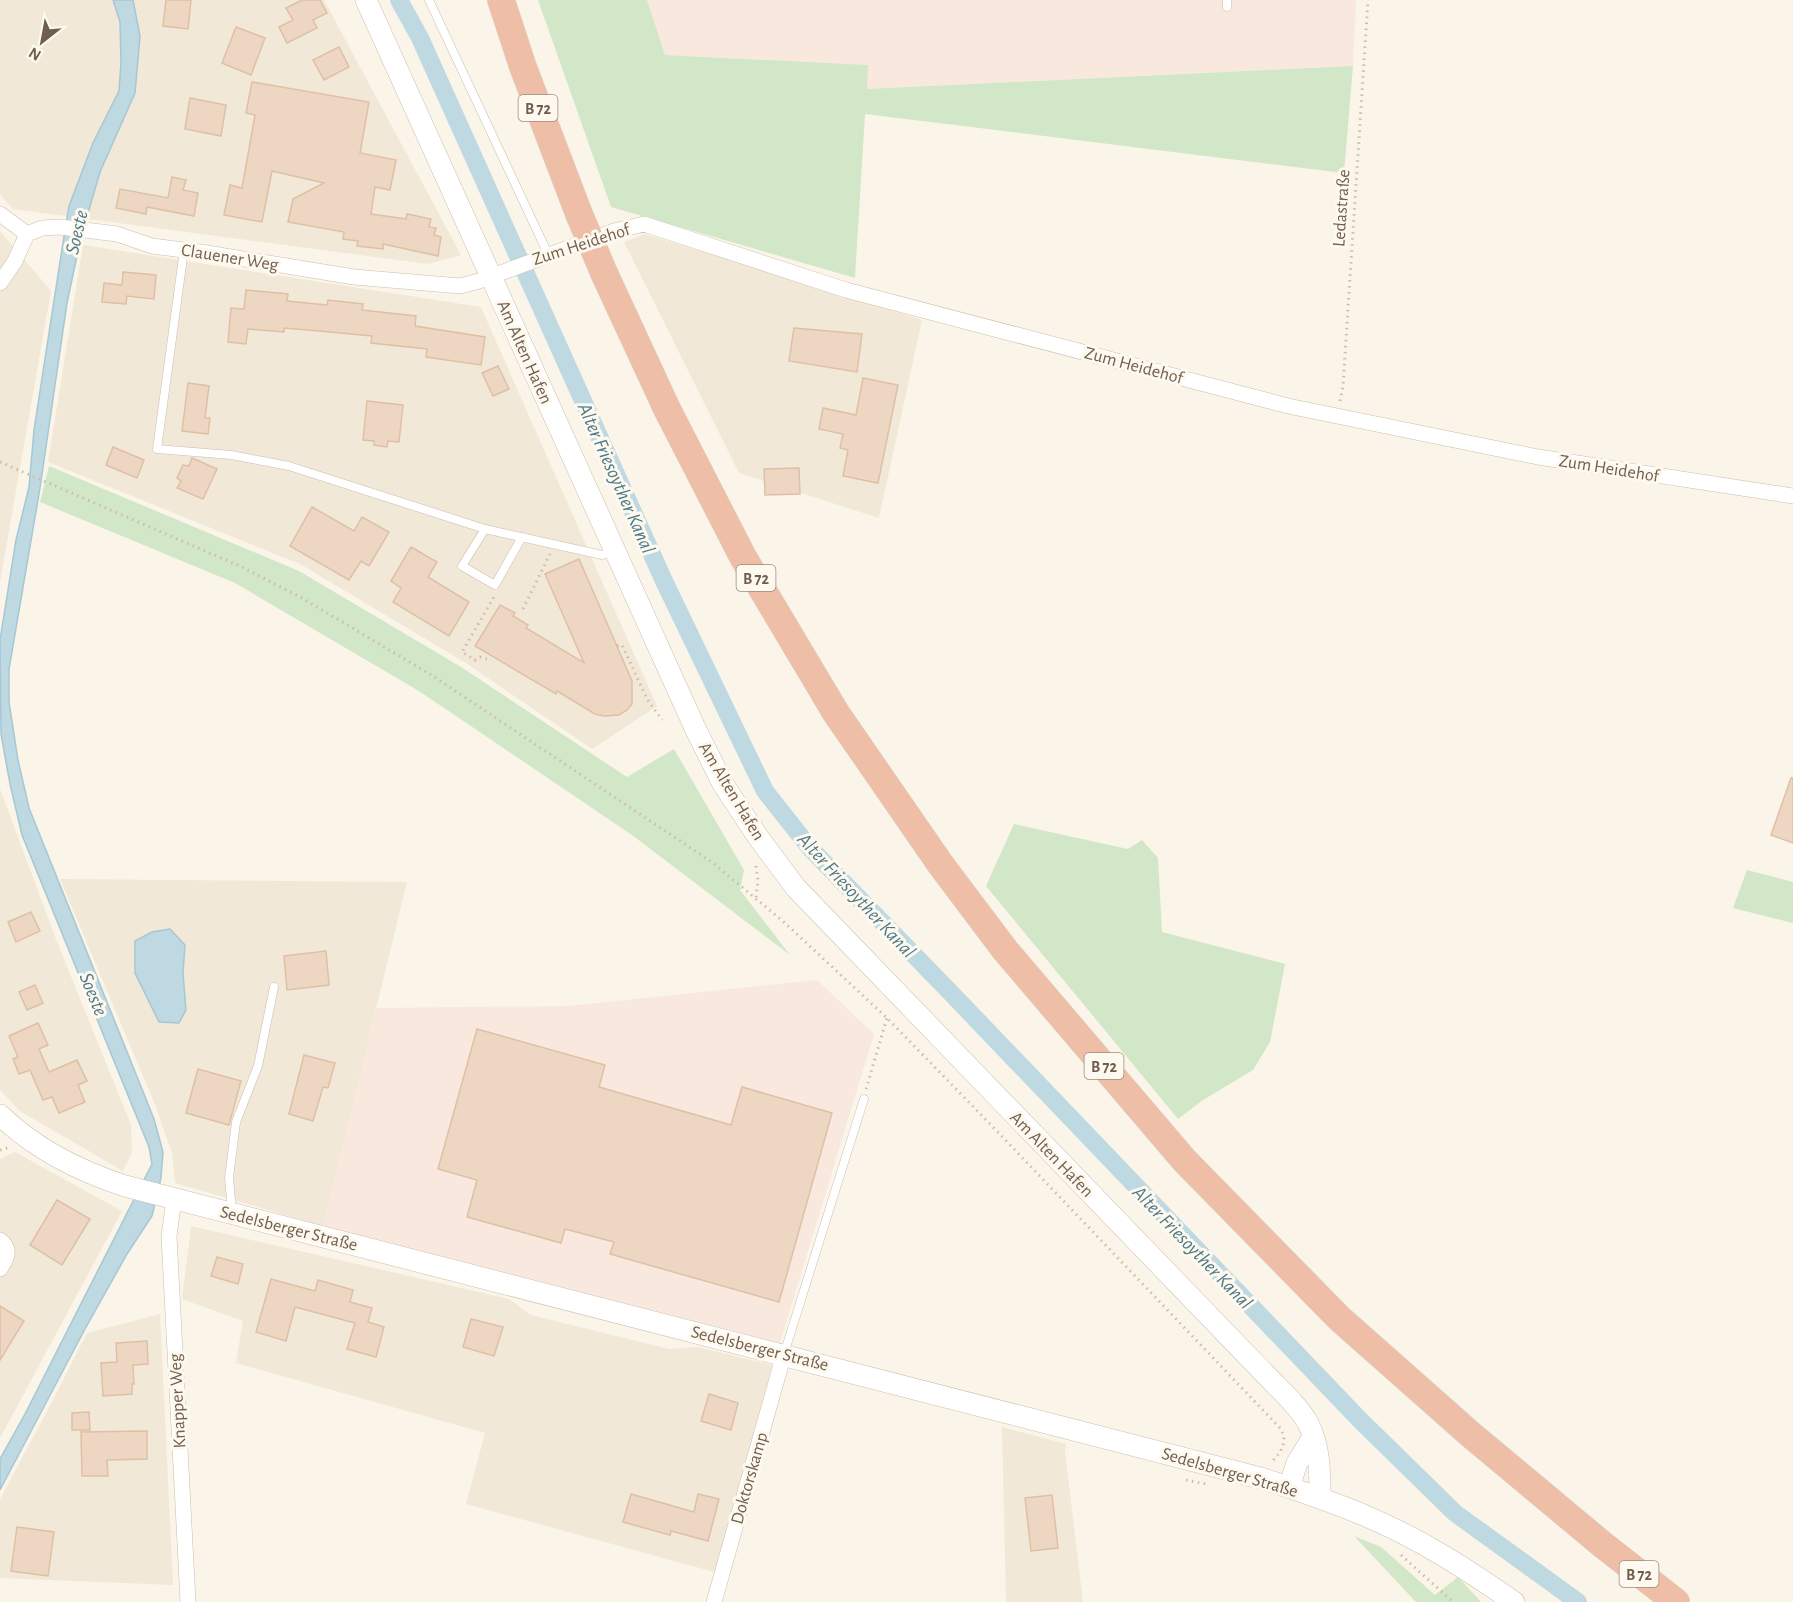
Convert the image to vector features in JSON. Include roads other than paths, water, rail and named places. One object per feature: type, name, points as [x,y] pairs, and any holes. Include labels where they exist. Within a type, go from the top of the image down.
[{"type":"highway","name":"B 72","points":[[501,0],[523,67],[579,214],[667,409],[749,566],[836,713],[941,866],[1005,950],[1184,1160],[1331,1310],[1470,1434],[1603,1545],[1676,1602]]},
{"type":"street","name":"Am Alten Hafen","points":[[366,0],[501,272],[615,550],[695,728],[723,784],[758,837],[796,888],[1304,1417],[1313,1437],[1320,1464],[1320,1498]]},
{"type":"street","points":[[0,214],[27,234],[15,261],[0,284]]},
{"type":"street","name":"Zum Heidehof","points":[[501,272],[614,231],[644,224],[846,290],[1337,417],[1538,457],[1793,496]]},
{"type":"street","name":"Clauener Weg","points":[[27,234],[42,228],[60,227],[117,234],[152,246],[354,277],[460,286],[501,272]]},
{"type":"street","name":"Sedelsberger Straße","points":[[4,1126],[72,1165],[125,1186],[1264,1479],[1320,1498],[1404,1534],[1453,1561],[1514,1602]]},
{"type":"street","name":"Knapper Weg","points":[[169,1198],[188,1602]]},
{"type":"street","points":[[0,1240],[6,1244],[8,1252],[0,1269]]},
{"type":"street","name":"Doktorskamp","points":[[714,1602],[784,1354]]},
{"type":"street","points":[[1289,1487],[1297,1463],[1313,1437]]},
{"type":"lane","points":[[429,0],[548,254]]},
{"type":"lane","points":[[184,250],[157,449],[231,455],[288,466],[485,529],[602,555],[615,550]]},
{"type":"lane","points":[[485,529],[462,566],[495,585],[522,537]]},
{"type":"lane","points":[[232,1214],[229,1178],[236,1122],[258,1065],[274,987]]},
{"type":"lane","points":[[784,1354],[864,1099]]},
{"type":"water","name":"Soeste","points":[[113,0],[133,0],[140,36],[135,93],[100,172],[81,237],[67,303],[40,488],[9,669],[9,702],[18,760],[29,808],[154,1119],[163,1152],[161,1178],[152,1216],[127,1254],[85,1329],[0,1490],[0,1459],[152,1164],[149,1147],[22,835],[1,734],[0,640],[16,540],[29,487],[34,430],[69,206],[93,143],[119,91],[120,22]]},
{"type":"water","points":[[170,929],[185,945],[183,973],[186,1010],[179,1023],[159,1022],[135,973],[135,941],[152,932]]},
{"type":"waterway","name":"Alter Friesoyther Kanal","points":[[399,0],[420,38],[664,581],[765,791],[810,848],[1360,1420],[1455,1513],[1578,1602]]}]
